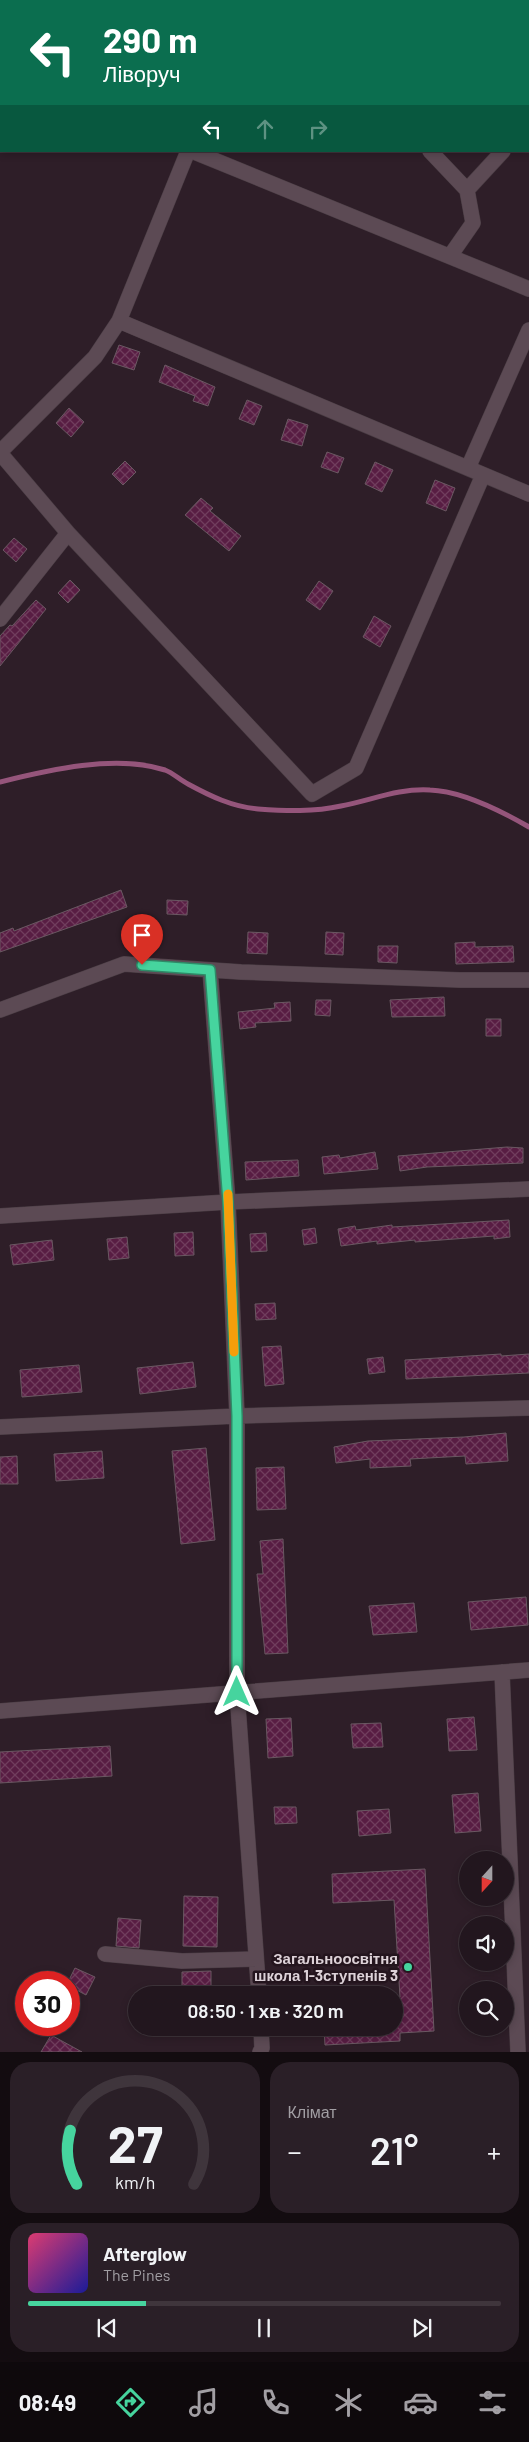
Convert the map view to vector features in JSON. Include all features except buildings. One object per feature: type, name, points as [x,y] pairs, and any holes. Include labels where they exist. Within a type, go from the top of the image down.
[{"type":"street","points":[[188,152],[119,321],[95,357],[0,452],[68,533],[312,794],[356,768],[483,475]]},
{"type":"street","points":[[194,152],[529,289]]},
{"type":"street","points":[[431,152],[467,190],[474,223],[450,256]]},
{"type":"street","points":[[467,190],[502,152]]},
{"type":"street","points":[[119,321],[529,494]]},
{"type":"street","points":[[468,468],[529,330]]},
{"type":"street","points":[[0,619],[68,533]]},
{"type":"street","points":[[0,1010],[124,964],[210,970],[460,980],[529,980]]},
{"type":"street","points":[[210,970],[228,1202],[237,1416],[237,1692],[258,1986]]},
{"type":"street","points":[[0,1216],[228,1202],[529,1189]]},
{"type":"street","points":[[0,1427],[237,1416],[529,1408]]},
{"type":"street","points":[[0,1711],[529,1670]]},
{"type":"street","points":[[502,1672],[518,2052]]},
{"type":"street","points":[[105,1954],[182,1961],[256,1959]]},
{"type":"street","points":[[260,2052],[262,2048],[261,2036]]},
{"type":"waterway","points":[[0,782],[60,769],[125,763],[146,765],[165,770],[213,797],[249,808],[289,811],[321,809],[407,791],[430,790],[468,798],[529,827]]},
{"type":"slow traffic","points":[[228,1194],[234,1352]]},
{"type":"place","name":"Загальноосвiтня школа 1-3ступенiв 3","points":[[408,1967]]},
{"type":"route","points":[[142,965],[210,970],[228,1202],[237,1416],[237,1692]]}]
